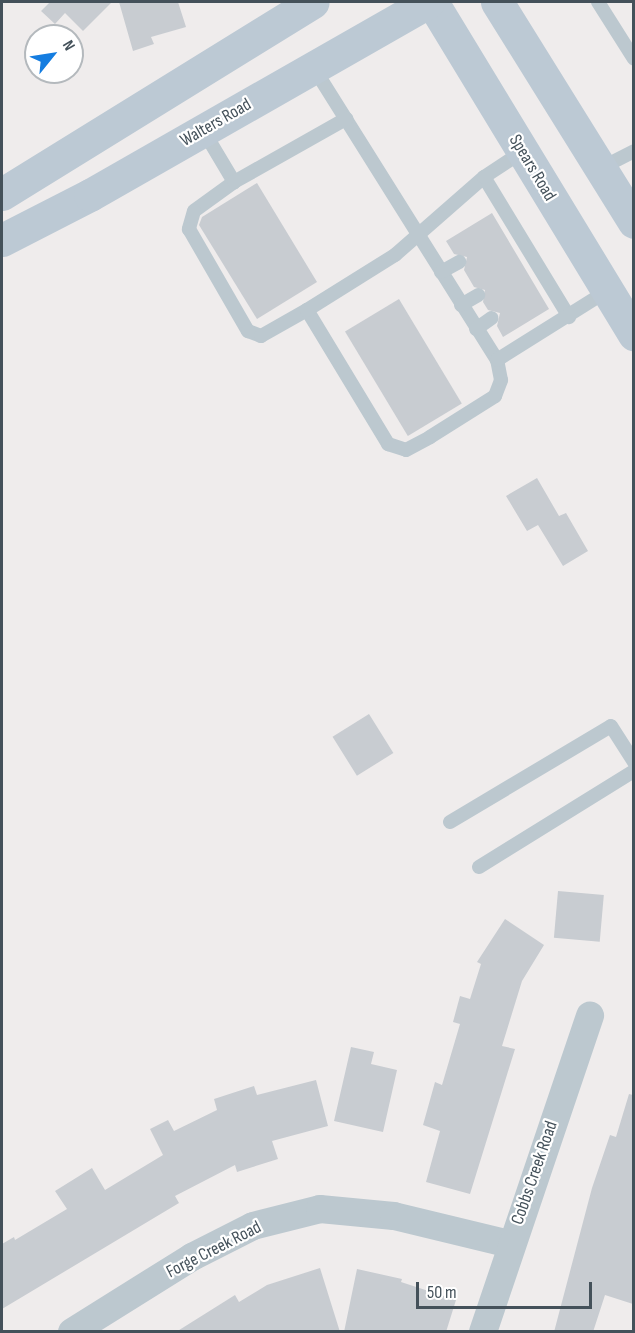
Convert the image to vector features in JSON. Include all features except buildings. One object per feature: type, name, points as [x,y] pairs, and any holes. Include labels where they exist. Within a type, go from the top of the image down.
[{"type":"street","points":[[2,194],[313,2]]},
{"type":"street","name":"Walters Road","points":[[2,240],[430,2]]},
{"type":"street","name":"Spears Road","points":[[430,2],[633,334]]},
{"type":"street","points":[[497,2],[633,222]]},
{"type":"street","name":"Cobbs Creek Road","points":[[483,1332],[510,1244],[590,1016]]},
{"type":"street","name":"Forge Creek Road","points":[[72,1332],[192,1257],[253,1226],[320,1209],[394,1216],[510,1244]]},
{"type":"lane","points":[[598,2],[633,59]]},
{"type":"lane","points":[[307,310],[388,444],[406,450],[495,396],[501,380],[497,360],[314,67]]},
{"type":"lane","points":[[346,119],[234,182],[194,211],[189,229],[248,331],[261,336],[395,255],[484,177],[522,152]]},
{"type":"lane","points":[[203,130],[234,182]]},
{"type":"lane","points":[[601,168],[633,151]]},
{"type":"lane","points":[[484,177],[510,231],[543,287],[569,316]]},
{"type":"lane","points":[[441,272],[459,262]]},
{"type":"lane","points":[[497,360],[608,291]]},
{"type":"lane","points":[[461,305],[478,294]]},
{"type":"lane","points":[[476,329],[492,318]]},
{"type":"lane","points":[[450,822],[611,726],[633,762]]},
{"type":"lane","points":[[478,867],[633,771]]}]
